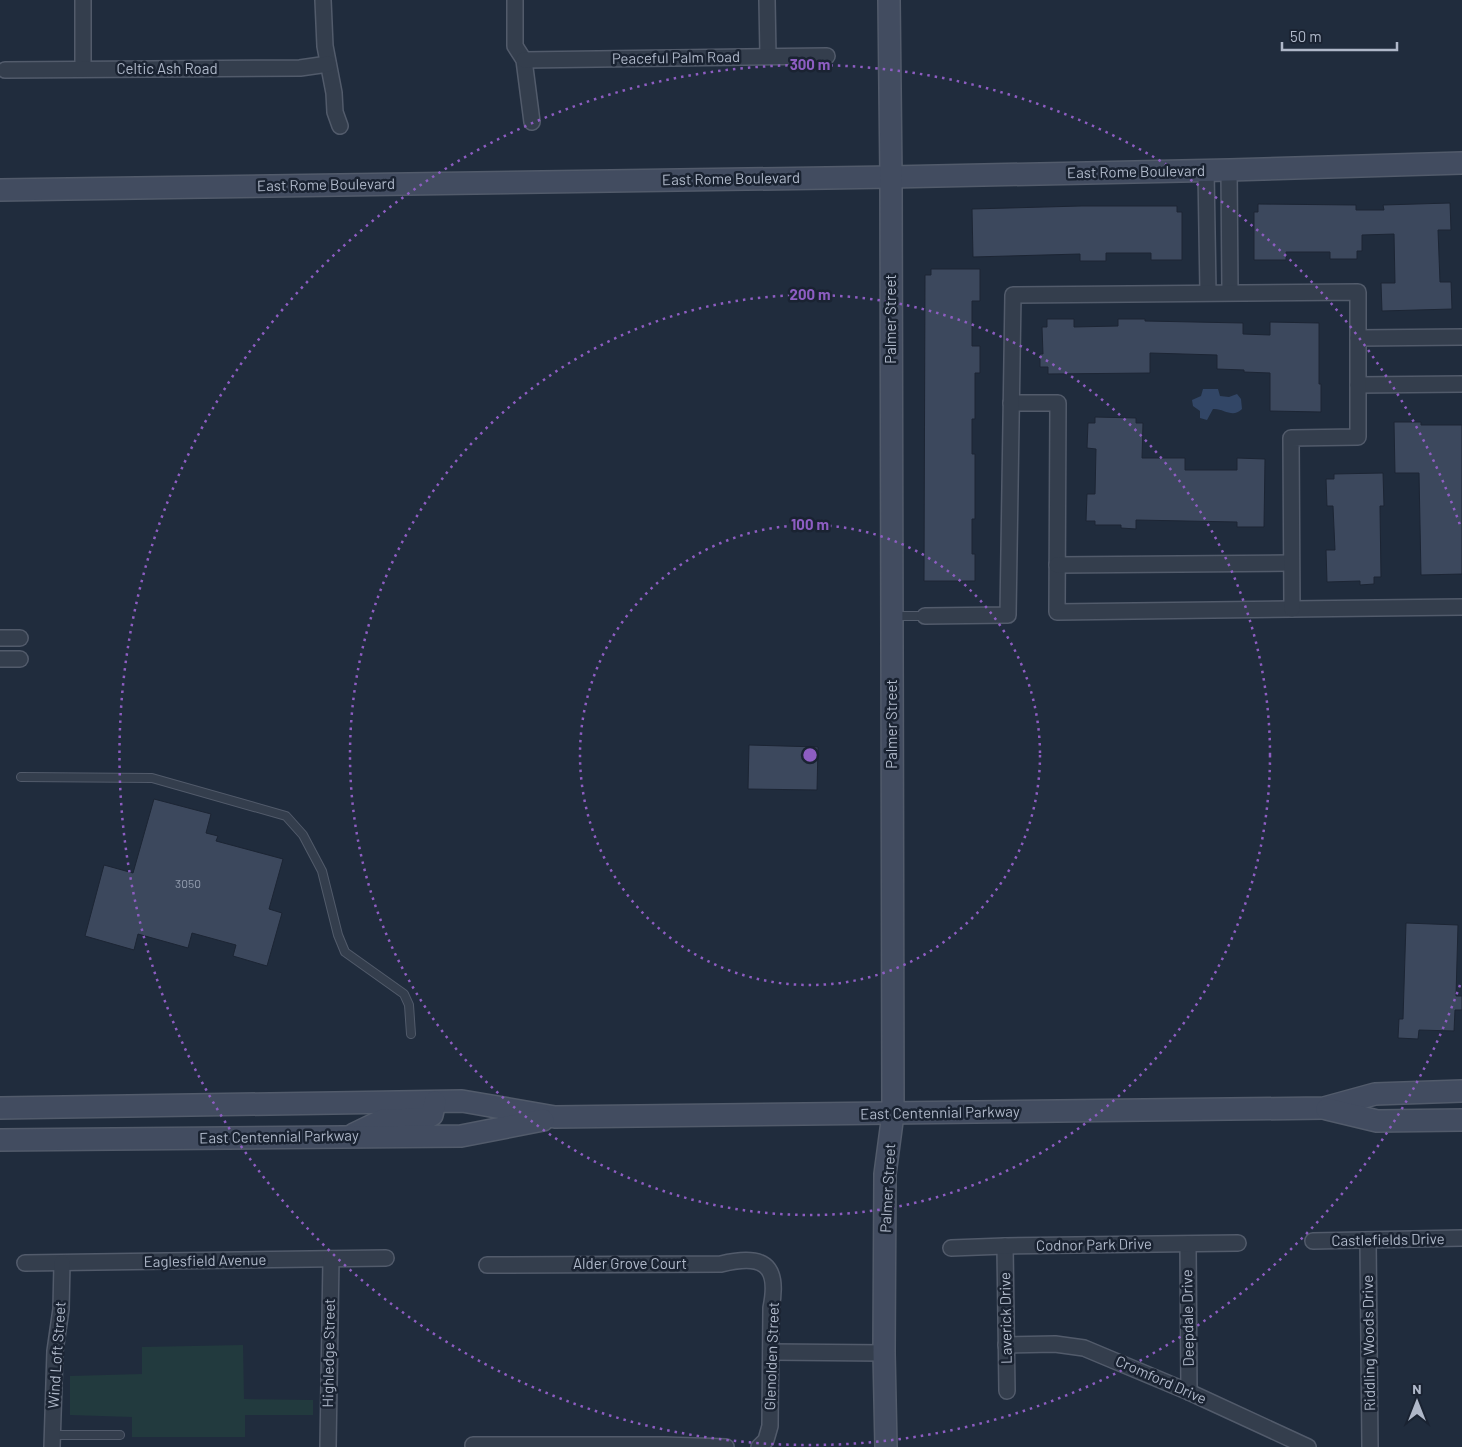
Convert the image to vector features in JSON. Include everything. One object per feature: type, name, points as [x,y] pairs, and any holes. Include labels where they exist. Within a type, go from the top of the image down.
[{"type":"street","points":[[83,0],[83,69]]},
{"type":"street","points":[[323,0],[325,46],[334,93],[334,112],[340,126]]},
{"type":"street","points":[[515,0],[515,46],[524,60],[532,122]]},
{"type":"street","points":[[767,0],[768,56]]},
{"type":"street","name":"Palmer Street","points":[[886,1447],[884,1353],[885,1174],[893,1114],[889,0]]},
{"type":"street","name":"Peaceful Palm Road","points":[[524,60],[827,56]]},
{"type":"street","name":"Celtic Ash Road","points":[[5,70],[300,68],[328,64]]},
{"type":"street","name":"East Rome Boulevard","points":[[0,190],[891,177],[1229,170],[1462,162]]},
{"type":"street","points":[[1206,170],[1208,292]]},
{"type":"street","points":[[1229,170],[1230,292]]},
{"type":"street","points":[[925,616],[1008,615],[1013,295],[1358,292],[1358,437],[1291,438],[1292,609]]},
{"type":"street","points":[[1358,338],[1462,337]]},
{"type":"street","points":[[1358,385],[1462,384]]},
{"type":"street","points":[[1011,403],[1058,403],[1057,612],[1462,607]]},
{"type":"street","points":[[1058,565],[1291,563]]},
{"type":"street","points":[[0,638],[20,638]]},
{"type":"street","points":[[0,659],[20,659]]},
{"type":"street","name":"East Centennial Parkway","points":[[0,1108],[462,1101],[556,1117],[893,1114],[1324,1108],[1375,1094],[1462,1091]]},
{"type":"street","points":[[350,1137],[384,1120],[425,1119],[432,1114],[435,1102]]},
{"type":"street","name":"East Centennial Parkway","points":[[1324,1108],[1376,1121],[1462,1120]]},
{"type":"street","name":"East Centennial Parkway","points":[[0,1140],[461,1136],[556,1117]]},
{"type":"street","name":"Castlefields Drive","points":[[1313,1241],[1462,1238]]},
{"type":"street","name":"Riddling Woods Drive","points":[[1368,1240],[1370,1447]]},
{"type":"street","name":"Codnor Park Drive","points":[[951,1248],[1238,1242]]},
{"type":"street","name":"Deepdale Drive","points":[[1188,1244],[1189,1392]]},
{"type":"street","name":"Laverick Drive","points":[[1005,1246],[1007,1391]]},
{"type":"street","name":"Eaglesfield Avenue","points":[[25,1264],[386,1258]]},
{"type":"street","name":"Highledge Street","points":[[328,1447],[331,1259]]},
{"type":"street","name":"Alder Grove Court","points":[[486,1265],[721,1264],[740,1260],[754,1260],[770,1271]]},
{"type":"street","name":"Wind Loft Street","points":[[52,1441],[54,1359],[61,1309],[62,1263]]},
{"type":"street","name":"Glenolden Street","points":[[762,1444],[770,1426],[771,1308],[775,1292],[770,1271]]},
{"type":"street","name":"Cromford Drive","points":[[1006,1344],[1055,1344],[1084,1348],[1189,1392],[1308,1447]]},
{"type":"street","points":[[771,1352],[884,1353]]},
{"type":"street","points":[[473,1444],[726,1447]]},
{"type":"lane","points":[[892,616],[925,616]]},
{"type":"lane","points":[[21,777],[152,778],[286,816],[303,835],[322,871],[338,935],[345,952],[404,994],[409,1005],[411,1034]]},
{"type":"lane","points":[[52,1441],[120,1435]]},
{"type":"green space","points":[[243,1345],[244,1399],[313,1400],[313,1415],[245,1415],[245,1437],[132,1437],[132,1417],[70,1415],[70,1376],[142,1374],[142,1347]]},
{"type":"water","points":[[1203,389],[1218,389],[1220,396],[1229,397],[1237,394],[1241,399],[1242,409],[1231,413],[1213,409],[1207,420],[1200,418],[1200,411],[1193,406],[1192,400],[1201,396]]},
{"type":"building","points":[[1450,203],[1451,230],[1438,230],[1440,282],[1451,282],[1452,309],[1382,311],[1381,283],[1395,283],[1394,234],[1362,235],[1362,251],[1357,251],[1357,259],[1330,259],[1330,252],[1286,252],[1286,260],[1254,260],[1254,212],[1258,212],[1258,204],[1356,205],[1356,210],[1384,210],[1383,205]]},
{"type":"building","points":[[1177,206],[1177,212],[1182,212],[1182,260],[1151,260],[1151,253],[1106,253],[1106,261],[1080,261],[1080,254],[973,257],[972,209]]},
{"type":"building","points":[[931,269],[980,269],[980,301],[972,301],[972,346],[980,346],[980,373],[975,373],[975,419],[972,419],[972,454],[975,454],[975,519],[972,519],[972,554],[975,554],[975,581],[924,581],[925,275],[931,275]]},
{"type":"building","points":[[1047,319],[1074,319],[1074,327],[1118,326],[1118,319],[1243,323],[1243,334],[1270,335],[1270,322],[1319,323],[1321,412],[1270,411],[1270,373],[1217,369],[1217,355],[1150,353],[1150,373],[1048,374],[1048,367],[1040,367],[1040,354],[1043,354],[1042,327],[1047,327]]},
{"type":"building","points":[[1095,417],[1136,418],[1136,423],[1143,423],[1142,458],[1185,458],[1185,470],[1237,470],[1237,458],[1265,459],[1264,527],[1237,527],[1237,522],[1136,520],[1136,529],[1121,528],[1121,525],[1095,525],[1095,521],[1086,521],[1087,494],[1095,494],[1096,449],[1087,448],[1088,423],[1095,423]]},
{"type":"building","points":[[1394,422],[1421,422],[1421,425],[1462,425],[1462,574],[1421,575],[1419,473],[1395,473]]},
{"type":"building","points":[[1383,473],[1384,506],[1380,506],[1381,577],[1374,577],[1374,584],[1360,585],[1360,581],[1327,582],[1326,550],[1335,550],[1333,506],[1327,506],[1326,479],[1334,479],[1334,474]]},
{"type":"building","points":[[749,745],[818,747],[817,790],[748,789]]},
{"type":"building","points":[[154,799],[211,814],[206,833],[218,836],[216,841],[283,859],[269,909],[282,913],[267,966],[233,956],[236,945],[192,933],[188,948],[138,934],[134,950],[85,936],[104,865],[133,873]]},
{"type":"building","points":[[1406,923],[1458,925],[1456,996],[1462,996],[1462,1010],[1455,1010],[1454,1031],[1419,1030],[1418,1039],[1398,1038],[1399,1019],[1403,1019]]}]
